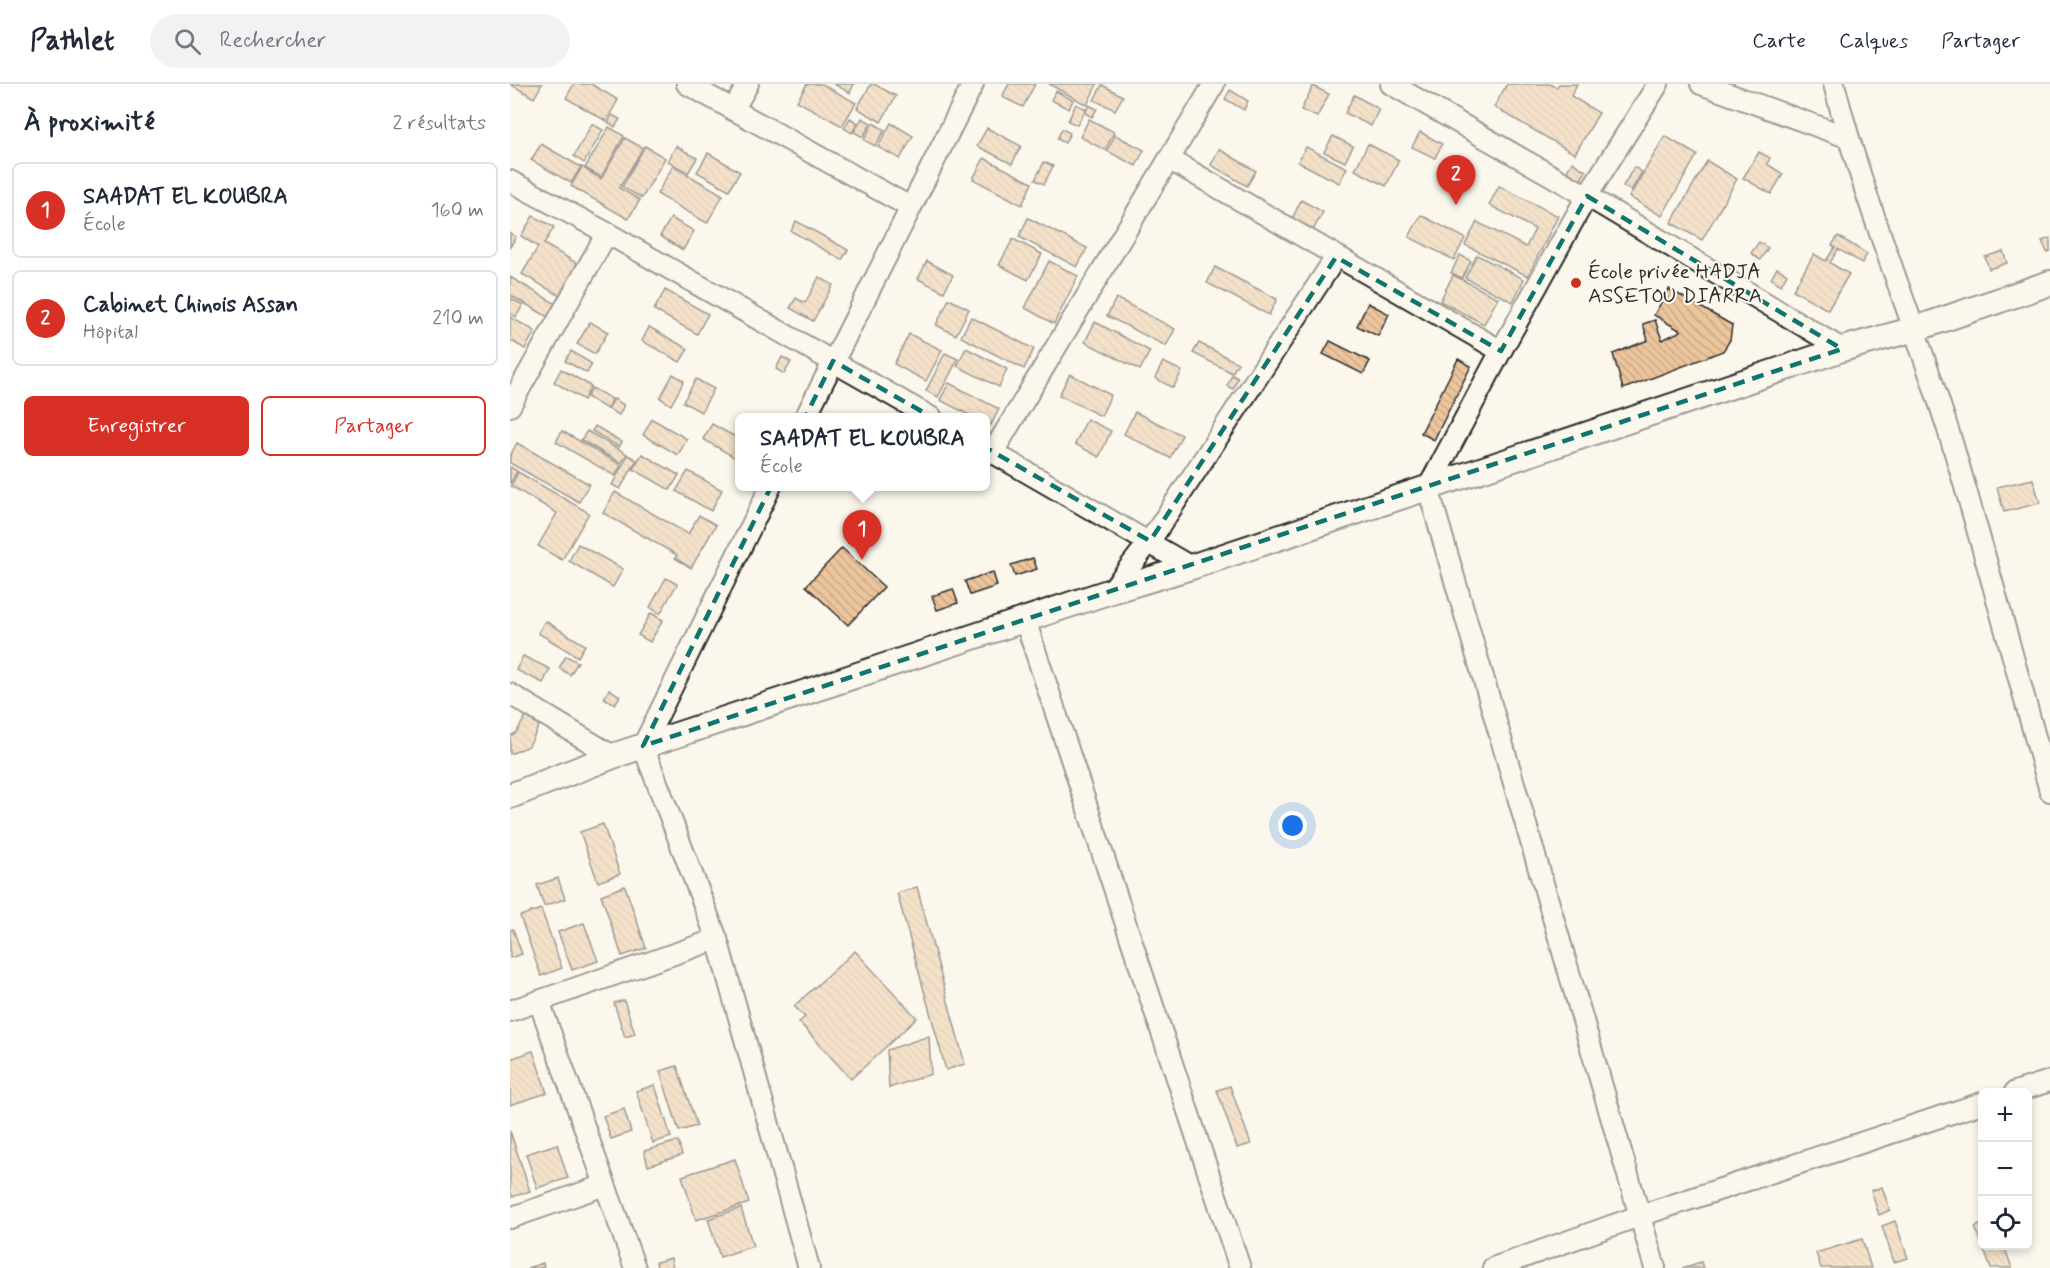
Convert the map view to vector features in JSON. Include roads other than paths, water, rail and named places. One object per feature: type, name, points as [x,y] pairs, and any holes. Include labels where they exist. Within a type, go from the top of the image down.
[{"type":"street","points":[[687,84],[910,207]]},
{"type":"street","points":[[733,110],[748,84]]},
{"type":"street","points":[[807,413],[973,84]]},
{"type":"street","points":[[990,448],[1214,84]]},
{"type":"street","points":[[1391,84],[1587,196],[1842,349]]},
{"type":"street","points":[[1655,1268],[1428,488],[1587,196],[1659,84]]},
{"type":"street","points":[[1701,84],[1847,137]]},
{"type":"street","points":[[1834,84],[1847,137],[1915,329],[1953,446],[2050,791]]},
{"type":"street","points":[[1168,159],[1501,351]]},
{"type":"street","points":[[510,181],[607,233],[925,413]]},
{"type":"street","points":[[510,406],[516,379],[607,233]]},
{"type":"street","points":[[1111,591],[1150,541],[1336,256]]},
{"type":"street","points":[[510,796],[643,746],[1111,591],[1191,567],[1842,349],[1915,329],[2050,283]]},
{"type":"street","points":[[990,451],[1150,541],[1191,567]]},
{"type":"street","points":[[769,491],[643,746],[717,939],[809,1268]]},
{"type":"street","points":[[1025,620],[1240,1268]]},
{"type":"street","points":[[510,694],[613,756]]},
{"type":"street","points":[[510,1011],[717,939]]},
{"type":"street","points":[[539,1001],[636,1268]]},
{"type":"street","points":[[2028,1088],[2050,1081]]},
{"type":"street","points":[[1493,1268],[1639,1216],[1978,1105]]},
{"type":"street","points":[[510,1218],[605,1185]]},
{"type":"place","name":"Cabinet Chinois Assan","points":[[1456,205]]},
{"type":"place","name":"École privée HADJA ASSETOU DIARRA","points":[[1576,283]]},
{"type":"place","name":"SAADAT EL KOUBRA","points":[[862,560]]}]
